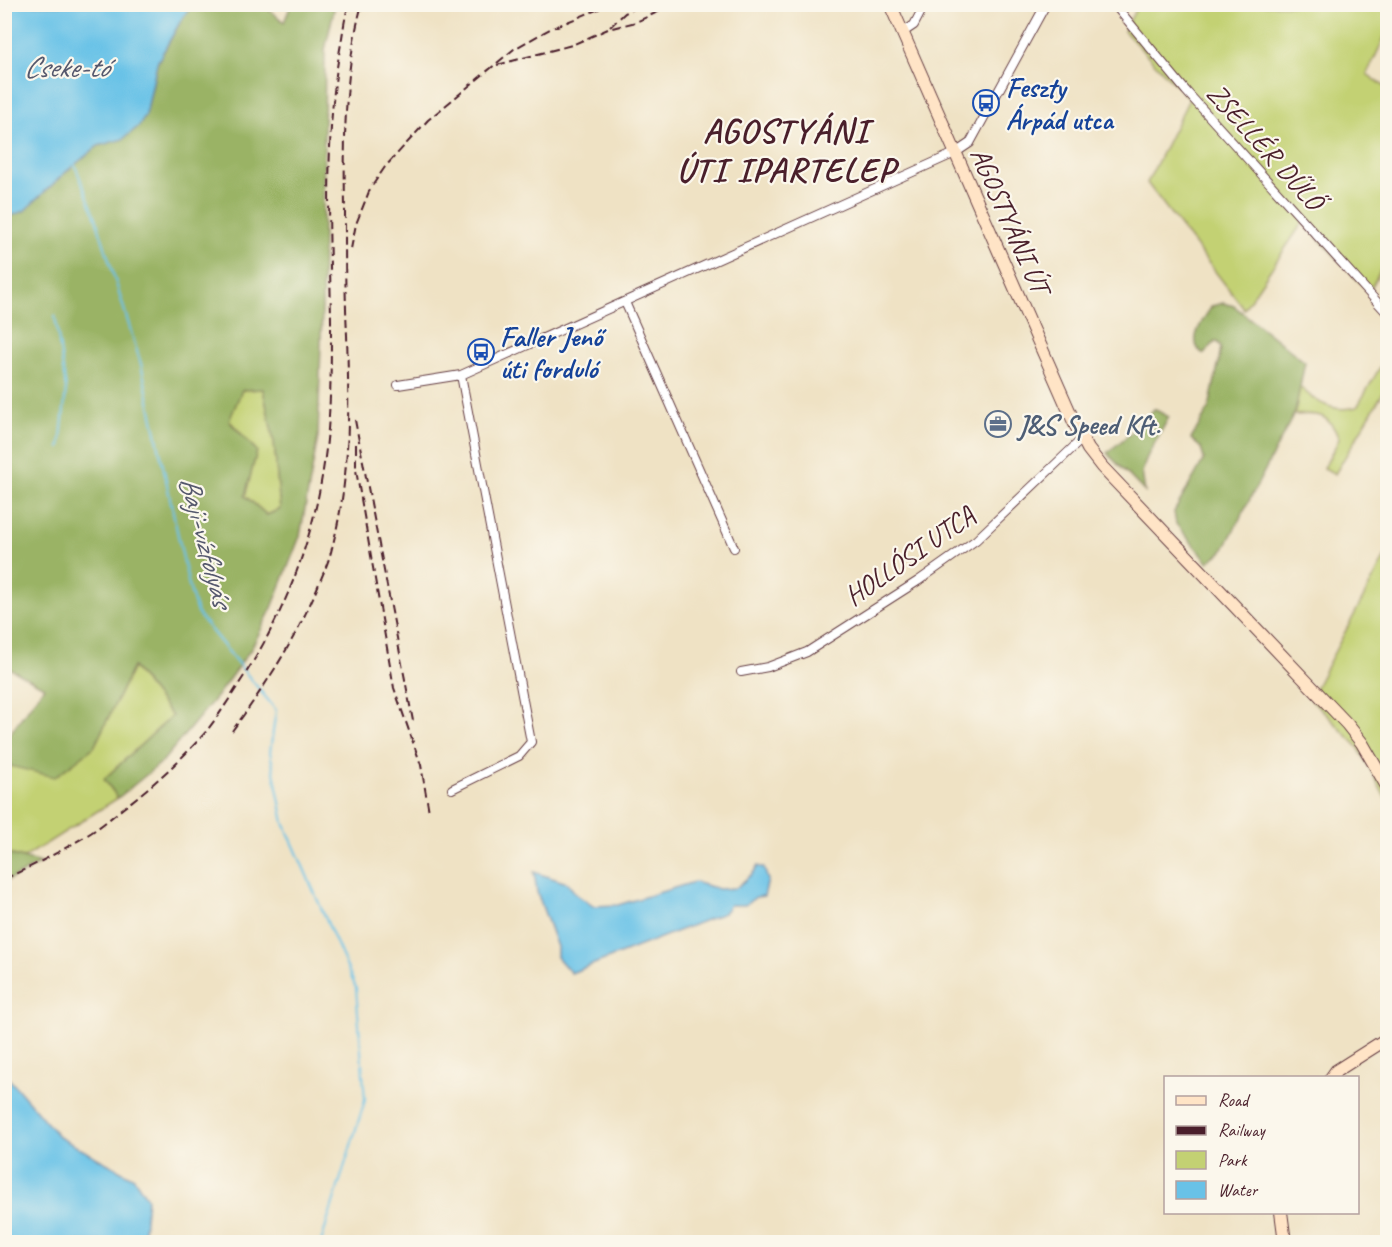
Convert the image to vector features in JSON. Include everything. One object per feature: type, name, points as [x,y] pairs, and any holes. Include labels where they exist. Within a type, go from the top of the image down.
[{"type":"main road","name":"AGOSTYÁNI ÚT","points":[[890,4],[1082,439],[1102,467],[1354,732],[1388,788]]},
{"type":"main road","points":[[1332,1076],[1336,1071],[1388,1038]]},
{"type":"main road","points":[[1281,1214],[1285,1242]]},
{"type":"street","points":[[902,33],[914,25],[925,4]]},
{"type":"street","points":[[398,385],[461,375],[955,153],[970,143],[1046,4]]},
{"type":"street","name":"ZSELLÉR DŰLŐ","points":[[1114,4],[1186,91],[1388,314]]},
{"type":"street","points":[[625,302],[734,548]]},
{"type":"street","points":[[452,789],[519,756],[531,742],[461,375]]},
{"type":"street","name":"HOLLÓSI UTCA","points":[[741,672],[768,667],[807,652],[918,581],[976,540],[1082,439]]},
{"type":"green space","points":[[193,5],[263,5],[284,22],[291,5],[335,5],[325,50],[318,437],[300,536],[272,608],[251,649],[216,697],[162,762],[118,798],[104,779],[172,716],[133,667],[94,747],[55,777],[10,766],[5,740],[44,687],[5,666],[4,218],[24,211],[98,146],[123,138],[139,126],[146,115],[157,64],[183,17]],"holes":[[[263,389],[274,442],[280,509],[267,515],[245,496],[257,451],[229,421],[242,390]]]},
{"type":"green space","points":[[1138,5],[1387,5],[1387,32],[1367,74],[1388,89],[1387,258],[1369,292],[1303,222],[1244,309],[1147,183],[1189,99],[1124,31]]},
{"type":"green space","points":[[1223,303],[1234,306],[1305,362],[1295,412],[1223,551],[1208,562],[1176,524],[1174,512],[1204,459],[1201,448],[1191,439],[1209,408],[1221,346],[1216,341],[1204,354],[1196,344],[1196,338],[1212,306]]},
{"type":"green space","points":[[1387,355],[1387,386],[1335,474],[1324,468],[1339,439],[1331,424],[1322,416],[1294,415],[1300,387],[1319,402],[1333,408],[1357,407]]},
{"type":"green space","points":[[263,389],[274,442],[280,509],[267,515],[245,496],[257,451],[229,420],[242,390]]},
{"type":"green space","points":[[1154,409],[1169,417],[1147,457],[1142,472],[1145,492],[1107,453],[1138,427]]},
{"type":"green space","points":[[1387,553],[1387,801],[1358,747],[1310,698]]},
{"type":"green space","points":[[133,667],[172,716],[104,779],[118,798],[24,858],[5,853],[4,740],[10,766],[94,747]]},
{"type":"green space","points":[[4,853],[41,863],[5,882]]},
{"type":"water","name":"Cseke-tó","points":[[4,5],[193,5],[183,17],[157,63],[146,115],[139,126],[123,139],[98,146],[24,211],[5,218]]},
{"type":"water","points":[[758,866],[764,868],[768,880],[764,896],[756,897],[745,905],[730,905],[724,913],[571,973],[557,957],[557,947],[537,892],[534,872],[567,883],[577,895],[593,906],[618,905],[694,882],[719,889],[736,888]]},
{"type":"water","points":[[4,1073],[59,1137],[134,1178],[147,1198],[143,1242],[5,1242]]},
{"type":"waterway","name":"Baji-vízfolyás","points":[[74,163],[96,218],[141,364],[189,586],[197,613],[276,710],[270,752],[284,823],[356,988],[365,1100],[321,1242]]},
{"type":"waterway","points":[[55,316],[66,389],[60,448]]},
{"type":"railway","points":[[4,879],[37,864],[99,828],[157,781],[195,744],[220,713],[259,651],[296,574],[313,520],[328,429],[331,358],[330,151],[335,83],[349,4]]},
{"type":"railway","points":[[232,731],[268,679],[309,606],[328,563],[343,495],[348,415],[345,131],[348,80],[362,4]]},
{"type":"railway","points":[[610,27],[625,13],[644,4]]},
{"type":"railway","points":[[497,65],[572,45],[608,29],[636,22],[675,4]]},
{"type":"railway","points":[[351,249],[356,224],[370,189],[385,167],[428,120],[514,49],[550,29],[606,6]]},
{"type":"railway","points":[[355,420],[413,721]]},
{"type":"railway","points":[[356,444],[356,470],[394,688],[421,765],[429,812]]},
{"type":"place","name":"Feszty Árpád utca","points":[[986,103]]},
{"type":"place","name":"Faller Jenő úti forduló","points":[[481,352]]},
{"type":"place","name":"J&S Speed Kft.","points":[[998,424]]},
{"type":"district","name":"AGOSTYÁNI ÚTI IPARTELEP","points":[[786,150]]}]
